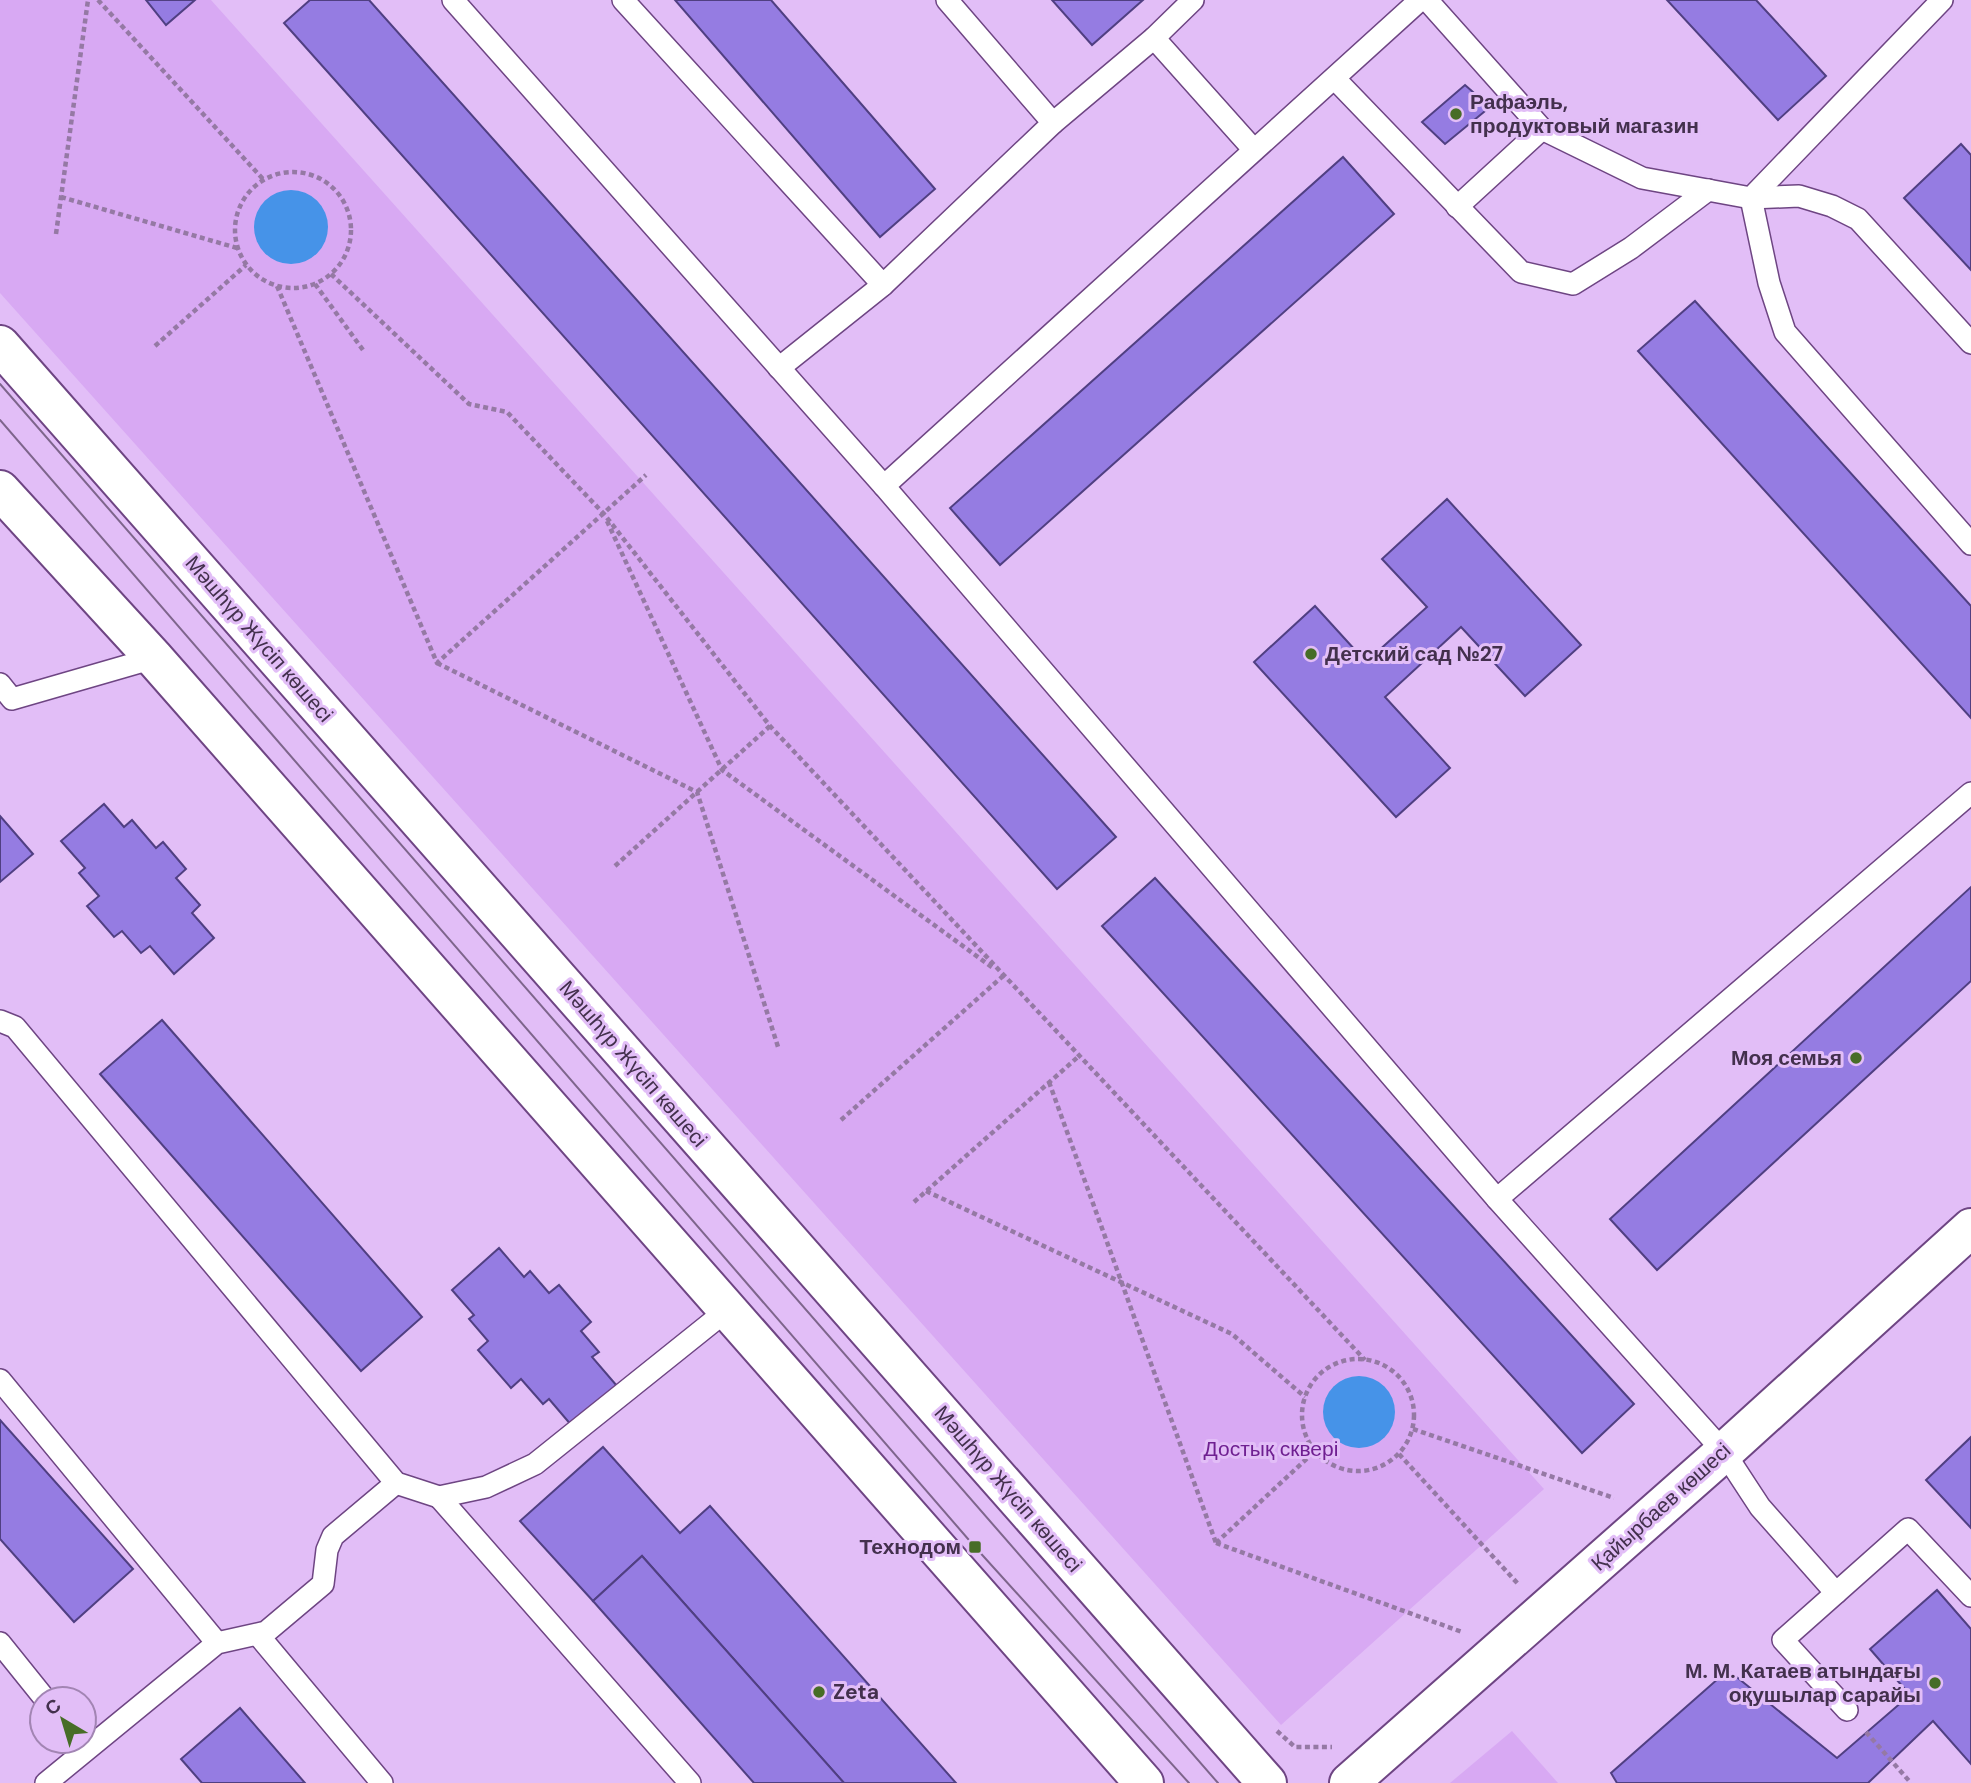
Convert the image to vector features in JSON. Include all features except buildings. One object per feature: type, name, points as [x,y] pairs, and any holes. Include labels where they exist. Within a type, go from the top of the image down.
[{"type":"street","name":"Мәшһүр Жүсіп көшесі","points":[[0,345],[1267,1783]]},
{"type":"street","points":[[0,491],[154,658],[1144,1783]]},
{"type":"street","name":"Қайырбаев көшесі","points":[[1349,1783],[1724,1452],[1971,1228]]},
{"type":"lane","points":[[453,0],[884,486],[1497,1199],[1724,1452],[1760,1507],[1836,1593]]},
{"type":"lane","points":[[623,0],[883,285]]},
{"type":"lane","points":[[947,0],[1053,123]]},
{"type":"lane","points":[[779,368],[883,285],[1053,123],[1154,38],[1193,0]]},
{"type":"lane","points":[[884,486],[1420,0]]},
{"type":"lane","points":[[1427,0],[1542,128],[1643,178],[1751,198],[1799,196],[1832,206],[1858,219],[1971,343]]},
{"type":"lane","points":[[1751,198],[1942,0]]},
{"type":"lane","points":[[1154,38],[1254,150]]},
{"type":"lane","points":[[1335,79],[1521,272],[1573,285],[1631,248],[1708,190]]},
{"type":"lane","points":[[1457,207],[1542,128]]},
{"type":"lane","points":[[1751,198],[1769,283],[1785,332],[1971,544]]},
{"type":"lane","points":[[0,684],[12,699],[154,658]]},
{"type":"lane","points":[[1497,1199],[1971,793]]},
{"type":"lane","points":[[0,1021],[15,1027],[396,1483],[439,1497],[486,1487],[534,1464],[726,1311]]},
{"type":"lane","points":[[0,1380],[216,1643]]},
{"type":"lane","points":[[98,1733],[216,1643],[259,1636],[323,1584],[327,1550],[332,1536],[396,1483]]},
{"type":"lane","points":[[439,1497],[690,1783]]},
{"type":"lane","points":[[1847,1710],[1783,1640],[1908,1529],[1971,1596]]},
{"type":"lane","points":[[259,1636],[382,1783]]},
{"type":"lane","points":[[0,1643],[34,1685]]},
{"type":"lane","points":[[46,1783],[73,1755]]},
{"type":"path","points":[[56,234],[88,0]]},
{"type":"path","points":[[98,0],[263,179]]},
{"type":"path","points":[[300,171],[319,177],[334,188],[346,204],[351,232],[344,259],[331,274],[315,284],[296,288],[277,286],[260,278],[246,265],[237,248],[234,228],[238,209],[248,192],[263,179],[281,172],[300,171]]},
{"type":"path","points":[[61,197],[237,248]]},
{"type":"path","points":[[155,346],[246,265]]},
{"type":"path","points":[[331,274],[468,404],[507,412],[604,514],[770,726],[1365,1360]]},
{"type":"path","points":[[315,284],[363,350]]},
{"type":"path","points":[[277,286],[437,663],[697,792],[779,1050]]},
{"type":"path","points":[[437,663],[646,475]]},
{"type":"path","points":[[604,514],[722,770],[1004,976]]},
{"type":"path","points":[[615,866],[770,726]]},
{"type":"path","points":[[841,1120],[1004,976]]},
{"type":"path","points":[[914,1202],[1079,1056]]},
{"type":"path","points":[[1049,1082],[1216,1543]]},
{"type":"path","points":[[926,1191],[1232,1334],[1305,1397]]},
{"type":"path","points":[[1365,1360],[1383,1365],[1404,1384],[1414,1410],[1413,1429],[1399,1454],[1384,1465],[1366,1471],[1347,1471],[1329,1463],[1315,1451],[1306,1435],[1302,1416],[1305,1397],[1314,1381],[1328,1368],[1346,1361],[1365,1360]]},
{"type":"path","points":[[1413,1429],[1616,1498]]},
{"type":"path","points":[[1216,1543],[1315,1451]]},
{"type":"path","points":[[1399,1454],[1520,1586]]},
{"type":"path","points":[[1216,1543],[1467,1634]]},
{"type":"path","points":[[1847,1710],[1911,1783]]},
{"type":"path","points":[[1271,1726],[1295,1747],[1335,1746]]},
{"type":"green space","name":"Достық сквері","points":[[0,0],[211,0],[1544,1489],[1281,1725],[0,293]]},
{"type":"green space","points":[[1512,1731],[1558,1783],[1450,1783]]},
{"type":"water","points":[[291,190],[305,193],[317,201],[325,213],[328,227],[325,241],[317,253],[305,261],[291,264],[277,261],[265,253],[257,241],[254,227],[257,213],[265,201],[277,193]]},
{"type":"water","points":[[1366,1376],[1385,1386],[1393,1398],[1393,1426],[1385,1438],[1373,1446],[1352,1448],[1333,1438],[1325,1426],[1323,1405],[1333,1386],[1345,1378]]},
{"type":"tram line","points":[[0,384],[1218,1783]]},
{"type":"tram line","points":[[0,420],[975,1547],[1189,1783]]},
{"type":"place","name":"Рафаэль, продуктовый магазин","points":[[1456,114]]},
{"type":"place","name":"Детский сад №27","points":[[1311,654]]},
{"type":"place","name":"Моя семья","points":[[1856,1058]]},
{"type":"place","name":"Технодом","points":[[975,1547]]},
{"type":"place","name":"М. М. Катаев атындағы оқушылар сарайы","points":[[1935,1683]]},
{"type":"place","name":"Zeta","points":[[819,1692]]}]
